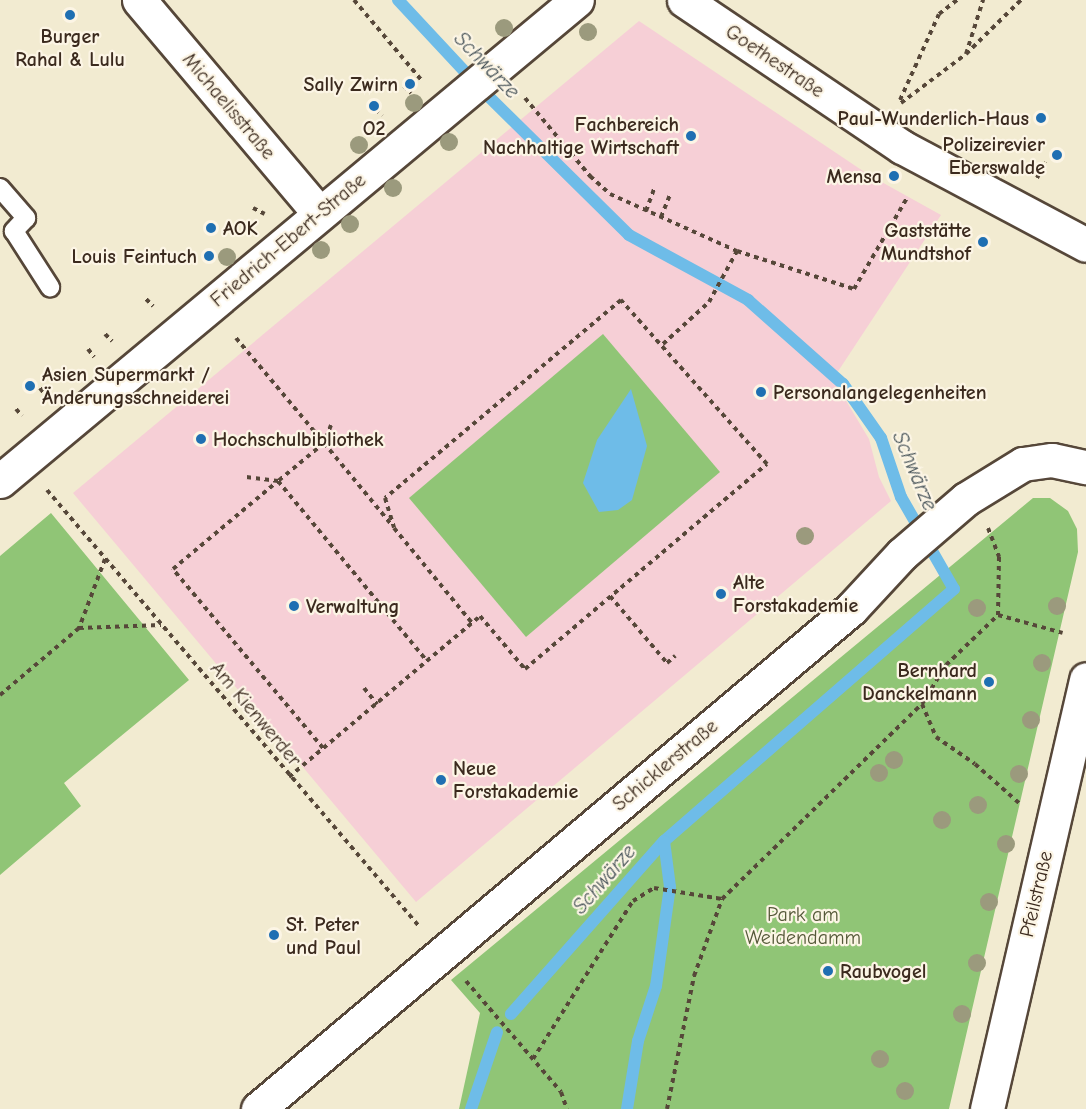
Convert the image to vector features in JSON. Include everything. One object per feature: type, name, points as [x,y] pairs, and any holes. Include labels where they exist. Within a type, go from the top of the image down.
[{"type":"street","name":"Michaelisstraße","points":[[139,0],[319,213]]},
{"type":"street","name":"Friedrich-Ebert-Straße","points":[[0,481],[577,0]]},
{"type":"street","name":"Goethestraße","points":[[684,0],[902,147],[1086,245]]},
{"type":"street","name":"Schicklerstraße","points":[[258,1109],[851,609],[902,554],[955,508],[1023,464],[1052,460],[1086,467]]},
{"type":"street","name":"Pfeilstraße","points":[[987,1109],[1086,679]]},
{"type":"lane","points":[[0,188],[26,218],[14,231],[50,287]]},
{"type":"path","points":[[354,0],[424,83]]},
{"type":"path","points":[[957,0],[939,14],[897,106],[966,54],[1021,0]]},
{"type":"path","points":[[966,54],[983,0]]},
{"type":"path","points":[[525,98],[590,177],[609,194],[738,251],[854,289],[906,198]]},
{"type":"path","points":[[646,211],[654,189]]},
{"type":"path","points":[[661,217],[670,195]]},
{"type":"path","points":[[253,208],[265,215]]},
{"type":"path","points":[[663,344],[709,302],[738,251]]},
{"type":"path","points":[[289,777],[480,616],[525,669],[767,464],[663,344],[621,300],[386,498],[394,528]]},
{"type":"path","points":[[236,338],[472,623]]},
{"type":"path","points":[[323,748],[173,569],[324,443],[331,425]]},
{"type":"path","points":[[244,477],[278,482],[427,661]]},
{"type":"path","name":"Am Kienwerder","points":[[50,493],[289,777],[442,952]]},
{"type":"path","points":[[667,1109],[694,976],[722,899],[922,704],[946,665],[998,615],[999,557],[990,530],[955,508]]},
{"type":"path","points":[[0,693],[79,628],[105,559]]},
{"type":"path","points":[[610,596],[667,663],[675,656]]},
{"type":"path","points":[[998,615],[1063,633]]},
{"type":"path","points":[[79,628],[161,625]]},
{"type":"path","points":[[364,688],[377,704]]},
{"type":"path","points":[[922,704],[936,737],[975,764],[1023,807]]},
{"type":"path","points":[[533,1059],[633,901],[654,888],[722,899]]},
{"type":"path","points":[[486,1005],[561,1092],[567,1109]]},
{"type":"shaded area","points":[[639,21],[869,175],[941,215],[833,379],[869,439],[879,477],[891,501],[416,902],[73,493]]},
{"type":"green space","points":[[603,334],[720,472],[526,637],[409,498]]},
{"type":"green space","name":"Park am Weidendamm","points":[[1033,498],[1050,498],[1068,511],[1077,529],[1078,552],[949,1109],[459,1109],[480,1013],[451,980]]},
{"type":"green space","points":[[51,513],[189,680],[64,783],[81,806],[0,875],[0,556]]},
{"type":"water","points":[[631,389],[647,446],[632,500],[618,510],[599,512],[583,483],[597,440]]},
{"type":"waterway","name":"Schwärze","points":[[398,0],[480,88],[629,235],[748,300],[843,384],[881,438],[901,497],[954,589],[664,841],[511,1014]]},
{"type":"waterway","points":[[627,1109],[638,1041],[656,986],[670,887],[664,841]]},
{"type":"waterway","name":"Schwärze","points":[[471,1109],[497,1032]]},
{"type":"place","name":"Burger Rahal & Lulu","points":[[70,15]]},
{"type":"place","name":"Sally Zwirn","points":[[410,84]]},
{"type":"place","name":"O2","points":[[374,106]]},
{"type":"place","name":"Paul-Wunderlich-Haus","points":[[1041,118]]},
{"type":"place","name":"Fachbereich Nachhaltige Wirtschaft","points":[[691,136]]},
{"type":"place","name":"Polizeirevier Eberswalde","points":[[1057,155]]},
{"type":"place","name":"Mensa","points":[[894,176]]},
{"type":"place","name":"AOK","points":[[211,228]]},
{"type":"place","name":"Gaststätte Mundtshof","points":[[983,242]]},
{"type":"place","name":"Louis Feintuch","points":[[209,256]]},
{"type":"place","name":"Asien Supermarkt / Änderungsschneiderei","points":[[30,386]]},
{"type":"place","name":"Personalangelegenheiten","points":[[761,392]]},
{"type":"place","name":"Hochschulbibliothek","points":[[201,439]]},
{"type":"place","name":"Alte Forstakademie","points":[[721,594]]},
{"type":"place","name":"Verwaltung","points":[[294,606]]},
{"type":"place","name":"Bernhard Danckelmann","points":[[989,682]]},
{"type":"place","name":"Neue Forstakademie","points":[[441,780]]},
{"type":"place","name":"St. Peter und Paul","points":[[274,935]]},
{"type":"place","name":"Raubvogel","points":[[828,971]]}]
